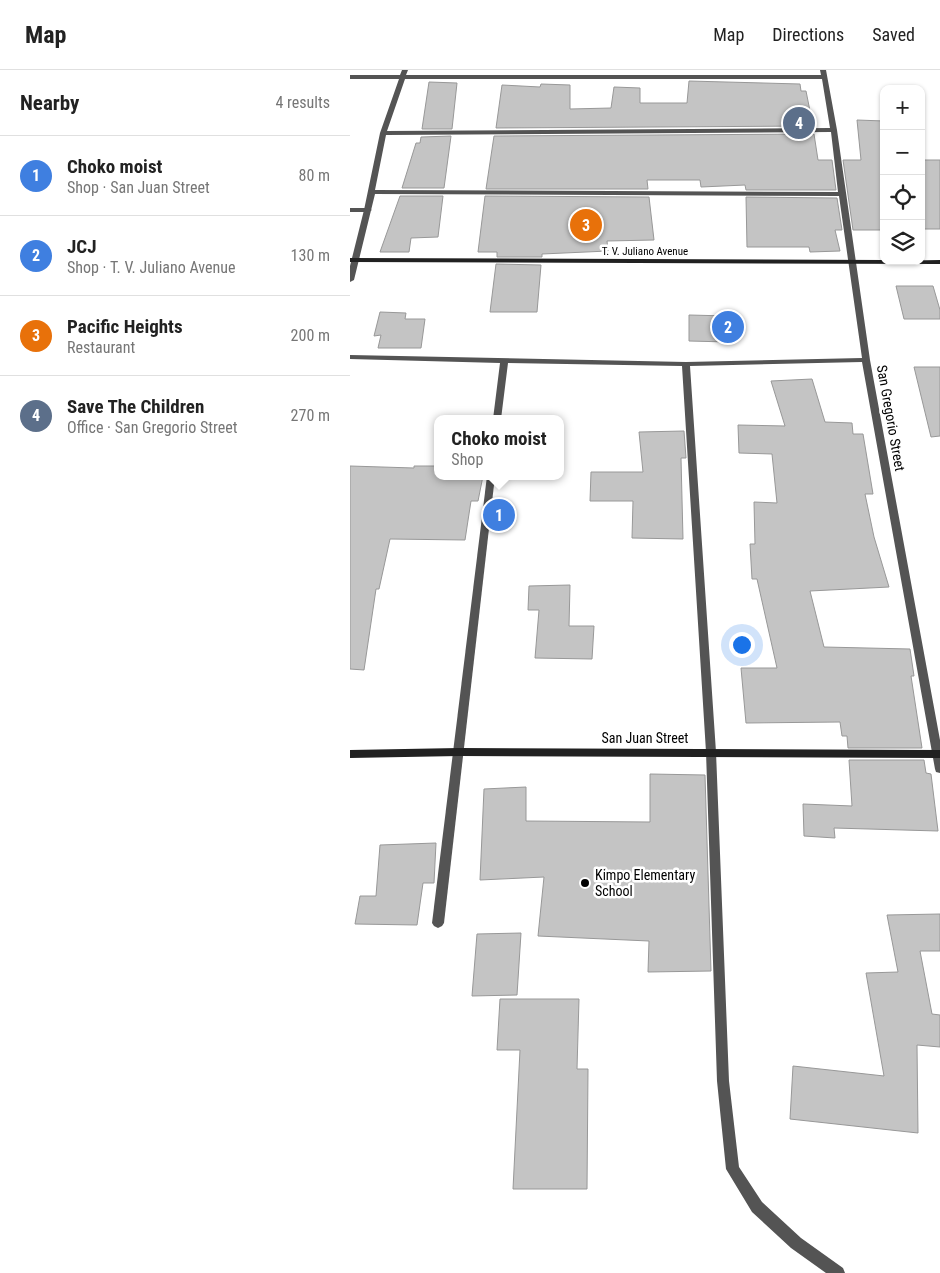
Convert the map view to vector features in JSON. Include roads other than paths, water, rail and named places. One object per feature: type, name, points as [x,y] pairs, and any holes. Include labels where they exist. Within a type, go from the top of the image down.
[{"type":"main road","name":"T. V. Juliano Avenue","points":[[353,260],[940,262]]},
{"type":"main road","name":"San Juan Street","points":[[350,754],[711,752],[938,754]]},
{"type":"street","points":[[350,77],[404,74],[824,73]]},
{"type":"street","name":"San Gregorio Street","points":[[824,73],[834,130],[866,360],[940,769]]},
{"type":"street","points":[[350,280],[353,260],[368,210],[383,132],[404,74]]},
{"type":"street","points":[[383,132],[834,130]]},
{"type":"street","points":[[371,192],[842,194]]},
{"type":"street","points":[[350,210],[368,210]]},
{"type":"street","points":[[350,357],[686,364],[866,360]]},
{"type":"street","points":[[497,415],[504,361]]},
{"type":"street","points":[[686,364],[711,752],[723,1081],[734,1169],[757,1207],[796,1243],[838,1273]]},
{"type":"street","points":[[438,923],[491,480]]},
{"type":"place","name":"Save The Children","points":[[799,123]]},
{"type":"place","name":"Pacific Heights","points":[[586,225]]},
{"type":"place","name":"JCJ","points":[[728,327]]},
{"type":"place","name":"Choko moist","points":[[499,515]]},
{"type":"place","name":"Kimpo Elementary School","points":[[585,883]]}]
